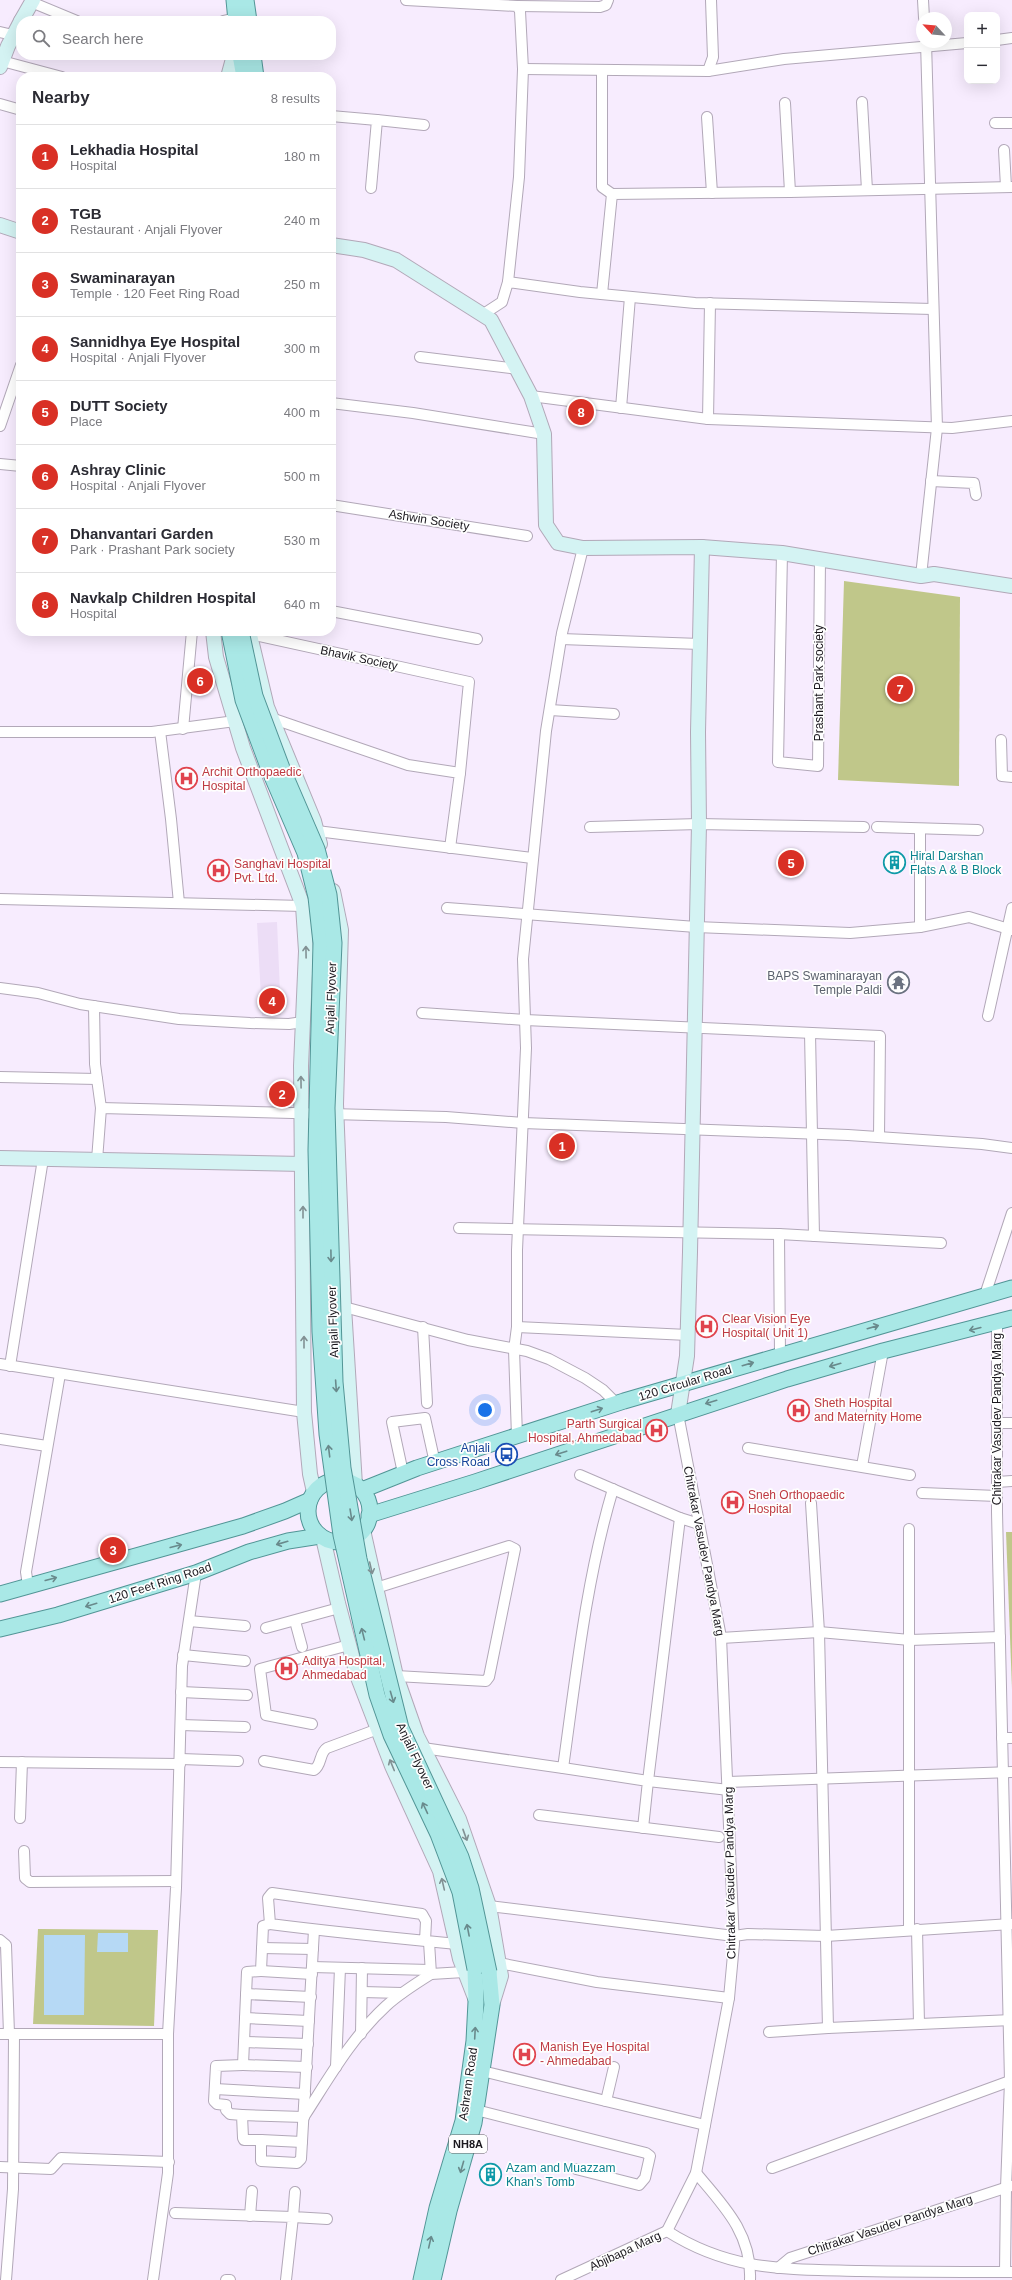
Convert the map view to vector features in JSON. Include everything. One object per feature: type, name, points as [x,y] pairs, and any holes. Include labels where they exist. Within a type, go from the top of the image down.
[{"type":"main road","points":[[234,0],[236,16]]},
{"type":"main road","points":[[238,16],[246,0]]},
{"type":"main road","points":[[249,60],[251,72]]},
{"type":"main road","name":"Anjali Flyover","points":[[230,636],[243,700],[270,772],[305,853],[316,897],[321,943],[316,1150],[321,1355],[327,1434],[341,1535],[377,1695],[391,1735],[438,1834],[460,1892],[492,2005]]},
{"type":"main road","name":"Anjali Flyover","points":[[248,636],[255,696],[282,768],[317,849],[329,895],[334,943],[327,1108],[335,1382],[343,1468],[359,1559],[401,1728],[462,1857],[471,1888],[482,1969],[476,2002]]},
{"type":"main road","name":"120 Circular Road","points":[[358,1488],[616,1403],[1012,1288]]},
{"type":"main road","points":[[369,1515],[475,1482],[787,1378],[883,1351],[1012,1318]]},
{"type":"main road","points":[[0,1594],[236,1528],[285,1512],[312,1496],[329,1482],[347,1481],[358,1488],[368,1502],[369,1515],[362,1530],[353,1538],[341,1542],[322,1537],[313,1528],[309,1519],[308,1510],[312,1496]]},
{"type":"main road","name":"120 Feet Ring Road","points":[[0,1629],[58,1615],[196,1573],[249,1552],[322,1537]]},
{"type":"main road","name":"Ashram Road","points":[[421,2280],[438,2208],[463,2121],[474,2041],[476,2002]]},
{"type":"main road","name":"Ashram Road","points":[[433,2280],[449,2211],[474,2123],[492,2005]]},
{"type":"street","points":[[406,0],[517,6],[600,7],[606,5],[608,0]]},
{"type":"street","points":[[708,71],[713,57],[711,0]]},
{"type":"street","points":[[923,0],[924,12]]},
{"type":"street","points":[[24,16],[32,1],[66,16]]},
{"type":"street","points":[[482,315],[502,302],[508,282],[519,177],[522,69],[520,11],[517,6]]},
{"type":"street","points":[[16,26],[7,34],[1,64],[39,72]]},
{"type":"street","points":[[1000,40],[1012,38]]},
{"type":"street","points":[[952,44],[964,43]]},
{"type":"street","points":[[522,69],[708,71],[784,59],[916,46]]},
{"type":"street","points":[[921,576],[937,428],[926,48]]},
{"type":"street","points":[[229,72],[233,60]]},
{"type":"street","points":[[602,70],[602,187],[612,194],[1009,187],[1004,150]]},
{"type":"street","points":[[862,102],[866,190]]},
{"type":"street","points":[[786,103],[790,192]]},
{"type":"street","points":[[0,104],[16,109]]},
{"type":"street","points":[[336,116],[424,125]]},
{"type":"street","points":[[707,117],[712,193]]},
{"type":"street","points":[[371,188],[377,120]]},
{"type":"street","points":[[995,123],[1012,123]]},
{"type":"street","points":[[602,294],[612,194]]},
{"type":"street","points":[[0,225],[16,230]]},
{"type":"street","points":[[336,246],[364,250],[396,260],[491,320],[531,396],[544,434],[546,525],[558,543],[583,548],[702,547],[782,553],[921,576],[934,574],[1012,586]]},
{"type":"street","points":[[508,282],[630,297],[710,303],[933,309]]},
{"type":"street","points":[[621,408],[630,297]]},
{"type":"street","points":[[708,419],[710,303]]},
{"type":"street","points":[[420,357],[518,370]]},
{"type":"street","points":[[0,426],[16,380]]},
{"type":"street","points":[[531,396],[708,419],[937,428],[952,428],[1012,421]]},
{"type":"street","points":[[336,404],[413,413],[544,434]]},
{"type":"street","points":[[0,464],[16,466]]},
{"type":"street","points":[[931,481],[974,484],[976,495]]},
{"type":"street","name":"Ashwin Society","points":[[336,506],[527,536]]},
{"type":"street","points":[[678,1414],[681,1384],[687,1356],[688,1335],[699,824],[702,547]]},
{"type":"street","points":[[517,1436],[514,1350],[517,1327],[518,1228],[523,1123],[525,1020],[523,959],[532,858],[550,710],[561,639],[583,548]]},
{"type":"street","name":"Prashant Park society","points":[[782,553],[778,762],[818,766],[820,560]]},
{"type":"street","points":[[336,612],[478,639]]},
{"type":"street","points":[[183,729],[192,636]]},
{"type":"street","points":[[214,636],[216,657],[235,721],[303,906],[306,951],[303,1022],[302,1114],[304,1412],[312,1496]]},
{"type":"street","points":[[248,636],[271,718],[317,831],[338,911],[341,930],[337,1114],[344,1307],[358,1488]]},
{"type":"street","name":"Bhavik Society","points":[[265,636],[469,682],[460,772]]},
{"type":"street","points":[[561,639],[700,644]]},
{"type":"street","points":[[550,710],[614,714]]},
{"type":"street","points":[[0,732],[106,734],[183,729],[235,721],[271,718],[408,765],[460,772],[450,848]]},
{"type":"street","points":[[160,731],[171,819],[178,903]]},
{"type":"street","points":[[1001,740],[1002,776],[1012,777]]},
{"type":"street","points":[[590,827],[699,824],[864,827]]},
{"type":"street","points":[[877,827],[978,830]]},
{"type":"street","points":[[920,829],[920,927]]},
{"type":"street","points":[[317,831],[532,858]]},
{"type":"street","points":[[0,899],[303,906]]},
{"type":"street","points":[[447,908],[696,927],[850,933],[920,927],[969,917],[1010,929]]},
{"type":"street","points":[[988,1016],[1010,929],[1012,908]]},
{"type":"street","points":[[0,988],[38,993],[94,1006],[179,1019],[289,1024],[303,1022]]},
{"type":"street","points":[[94,1006],[97,1079],[101,1108],[97,1160]]},
{"type":"street","points":[[422,1013],[525,1020],[880,1036],[879,1137]]},
{"type":"street","points":[[810,1033],[814,1236]]},
{"type":"street","points":[[0,1077],[97,1079]]},
{"type":"street","points":[[101,1108],[337,1114],[811,1134],[982,1144],[1012,1148]]},
{"type":"street","points":[[0,1158],[303,1164]]},
{"type":"street","points":[[43,1159],[5,1365],[304,1412]]},
{"type":"street","points":[[985,1295],[1012,1213]]},
{"type":"street","points":[[459,1228],[518,1228],[690,1234],[779,1234],[941,1243]]},
{"type":"street","points":[[779,1234],[780,1355]]},
{"type":"street","points":[[344,1307],[468,1340],[514,1350],[527,1351],[549,1359],[603,1390],[616,1403]]},
{"type":"street","name":"Chitrakar Vasudev Pandya Marg","points":[[678,1414],[721,1638],[729,1786],[734,1936],[729,1998],[696,2173],[667,2232],[698,2249],[727,2260],[751,2265],[778,2268],[933,2276],[986,2276],[1009,2272],[1009,1924],[1007,1772],[1002,1738],[997,1496],[997,1323]]},
{"type":"street","points":[[423,1327],[427,1404]]},
{"type":"street","points":[[517,1327],[688,1335]]},
{"type":"street","points":[[862,1466],[883,1351]]},
{"type":"street","points":[[28,1585],[26,1572],[60,1374]]},
{"type":"street","points":[[403,1473],[392,1422],[425,1418],[435,1463]]},
{"type":"street","points":[[996,1424],[1012,1423]]},
{"type":"street","points":[[0,1439],[47,1446]]},
{"type":"street","points":[[748,1448],[910,1475]]},
{"type":"street","points":[[580,1475],[680,1518],[699,1524]]},
{"type":"street","points":[[997,1482],[1012,1481]]},
{"type":"street","points":[[563,1768],[588,1594],[601,1530],[613,1489]]},
{"type":"street","points":[[922,1494],[997,1496]]},
{"type":"street","points":[[811,1503],[819,1632],[828,2028]]},
{"type":"street","points":[[643,1828],[680,1518]]},
{"type":"street","points":[[909,1529],[910,1777],[913,1929],[919,2024]]},
{"type":"street","points":[[362,1530],[396,1676],[423,1748],[459,1819],[489,1906],[482,1969]]},
{"type":"street","points":[[322,1537],[357,1675],[392,1766],[440,1871],[457,1944],[482,1969]]},
{"type":"street","points":[[376,1588],[509,1546],[515,1550],[486,1681],[396,1676]]},
{"type":"street","points":[[153,2280],[169,2162],[168,2034],[176,1881],[183,1655],[196,1573]]},
{"type":"street","points":[[266,1628],[339,1608]]},
{"type":"street","points":[[295,1621],[302,1646]]},
{"type":"street","points":[[188,1622],[245,1626]]},
{"type":"street","points":[[721,1638],[819,1632],[910,1640],[1000,1637]]},
{"type":"street","points":[[312,1724],[266,1715],[260,1669],[349,1645]]},
{"type":"street","points":[[183,1655],[245,1661]]},
{"type":"street","points":[[182,1692],[247,1695]]},
{"type":"street","points":[[181,1725],[245,1727]]},
{"type":"street","points":[[264,1762],[314,1770],[317,1768],[324,1750],[327,1748],[378,1729]]},
{"type":"street","points":[[1002,1738],[1012,1738]]},
{"type":"street","points":[[423,1748],[648,1781],[729,1786],[822,1779],[910,1777],[1007,1772]]},
{"type":"street","points":[[0,1762],[238,1761]]},
{"type":"street","points":[[20,1818],[22,1762]]},
{"type":"street","points":[[539,1816],[718,1837]]},
{"type":"street","points":[[24,1851],[25,1878],[30,1882],[176,1881]]},
{"type":"street","points":[[270,1924],[268,1898],[272,1893],[422,1914],[426,1921],[430,1972]]},
{"type":"street","points":[[489,1906],[734,1936],[748,1934],[826,1936],[913,1929],[1009,1924]]},
{"type":"street","points":[[261,1971],[263,1926],[270,1924],[314,1930],[457,1944]]},
{"type":"street","points":[[261,2140],[260,2160],[298,2162],[301,2159],[314,1930]]},
{"type":"street","points":[[0,1940],[6,1945],[13,2168],[6,2280]]},
{"type":"street","points":[[262,1948],[313,1949]]},
{"type":"street","points":[[243,2065],[247,1972],[340,1968],[430,1972],[482,1969],[729,1998]]},
{"type":"street","points":[[336,2067],[340,1968]]},
{"type":"street","points":[[361,2034],[362,1968]]},
{"type":"street","points":[[304,2117],[336,2067],[361,2034],[385,2007],[430,1972]]},
{"type":"street","points":[[362,1992],[402,1993]]},
{"type":"street","points":[[246,1994],[310,1997]]},
{"type":"street","points":[[245,2018],[309,2020]]},
{"type":"street","points":[[769,2032],[1010,2020]]},
{"type":"street","points":[[8,2034],[168,2034]]},
{"type":"street","points":[[244,2042],[308,2044]]},
{"type":"street","points":[[304,2117],[230,2114],[226,2110],[226,2105],[215,2102],[216,2066],[243,2065],[307,2067]]},
{"type":"street","points":[[606,2101],[614,2067]]},
{"type":"street","points":[[482,2071],[705,2125]]},
{"type":"street","points":[[772,2168],[1010,2081]]},
{"type":"street","points":[[215,2089],[305,2094]]},
{"type":"street","points":[[476,2110],[646,2153],[650,2156],[645,2178],[639,2185],[576,2169]]},
{"type":"street","points":[[242,2114],[243,2139],[302,2142]]},
{"type":"street","points":[[0,2167],[51,2169],[61,2158],[169,2162]]},
{"type":"street","points":[[696,2173],[730,2213],[746,2244],[751,2265],[750,2280]]},
{"type":"street","name":"Chitrakar Vasudev Pandya Marg","points":[[778,2268],[790,2258],[1009,2187]]},
{"type":"street","points":[[250,2216],[252,2192]]},
{"type":"street","points":[[286,2280],[295,2192]]},
{"type":"street","points":[[175,2213],[327,2219]]},
{"type":"street","name":"Abjibapa Marg","points":[[561,2280],[667,2232]]},
{"type":"shaded area","points":[[277,922],[281,1015],[262,1016],[257,923]]},
{"type":"green space","points":[[844,581],[960,597],[959,786],[838,780]]},
{"type":"green space","points":[[1006,1532],[1012,1532],[1012,1689]]},
{"type":"green space","points":[[38,1929],[158,1930],[154,2026],[33,2024]]},
{"type":"water","points":[[98,1933],[128,1933],[128,1952],[97,1952]]},
{"type":"water","points":[[44,1935],[85,1935],[84,2015],[44,2015]]},
{"type":"place","name":"Navkalp Children Hospital","points":[[581,412]]},
{"type":"place","name":"Ashray Clinic","points":[[200,681]]},
{"type":"place","name":"Dhanvantari Garden","points":[[900,689]]},
{"type":"place","name":"Archit Orthopaedic Hospital","points":[[187,779]]},
{"type":"place","name":"DUTT Society","points":[[791,863]]},
{"type":"place","name":"Hiral Darshan Flats A & B Block","points":[[894,863]]},
{"type":"place","name":"Sanghavi Hospital Pvt. Ltd.","points":[[219,871]]},
{"type":"place","name":"BAPS Swaminarayan Temple Paldi","points":[[898,983]]},
{"type":"place","name":"Sannidhya Eye Hospital","points":[[272,1001]]},
{"type":"place","name":"TGB","points":[[282,1094]]},
{"type":"place","name":"Lekhadia Hospital","points":[[562,1146]]},
{"type":"place","name":"Clear Vision Eye Hospital( Unit 1)","points":[[706,1326]]},
{"type":"place","name":"Sheth Hospital and Maternity Home","points":[[799,1410]]},
{"type":"place","name":"Parth Surgical Hospital, Ahmedabad","points":[[657,1431]]},
{"type":"place","name":"Anjali Cross Road","points":[[506,1455]]},
{"type":"place","name":"Sneh Orthopaedic Hospital","points":[[732,1502]]},
{"type":"place","name":"Swaminarayan","points":[[113,1550]]},
{"type":"place","name":"Aditya Hospital, Ahmedabad","points":[[286,1668]]},
{"type":"place","name":"Manish Eye Hospital - Ahmedabad","points":[[524,2054]]},
{"type":"place","name":"Azam and Muazzam Khan's Tomb","points":[[490,2175]]}]
